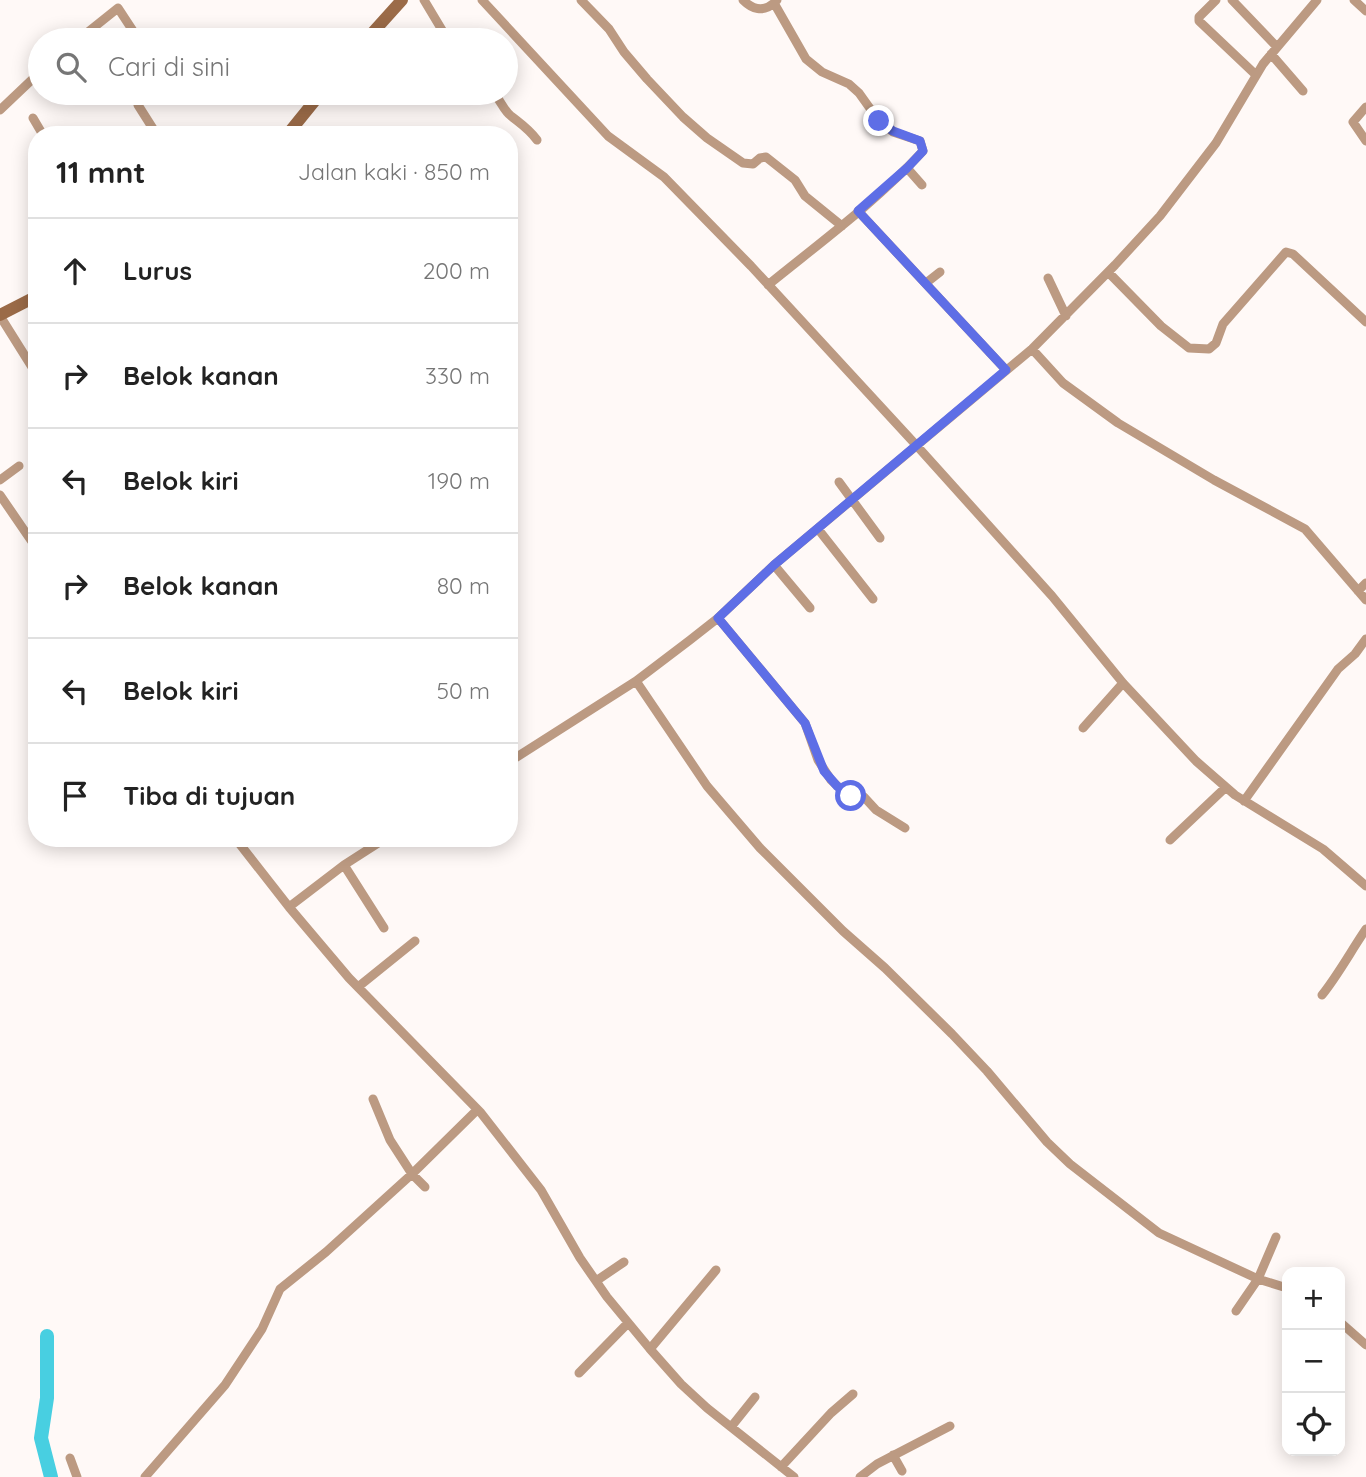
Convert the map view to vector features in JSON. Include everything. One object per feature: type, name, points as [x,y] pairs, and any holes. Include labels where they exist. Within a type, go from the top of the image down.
[{"type":"main road","points":[[377,28],[402,0]]},
{"type":"main road","points":[[294,126],[311,105]]},
{"type":"main road","points":[[0,316],[28,301]]},
{"type":"street","points":[[424,0],[441,28]]},
{"type":"street","points":[[482,0],[508,28]]},
{"type":"street","points":[[581,0],[609,29],[647,79],[694,128],[743,163],[753,164],[766,157],[795,180],[805,196],[842,226]]},
{"type":"street","points":[[743,0],[750,7],[761,10],[775,2],[806,59],[822,72],[849,84],[879,121],[893,131],[920,141],[923,151],[842,226],[768,285]]},
{"type":"street","points":[[1216,0],[1199,17],[1199,21],[1256,75]]},
{"type":"street","points":[[1232,0],[1303,91]]},
{"type":"street","points":[[518,756],[636,681],[718,618],[774,565],[1032,349],[1160,216],[1216,143],[1256,75],[1317,0]]},
{"type":"street","points":[[1354,0],[1366,11]]},
{"type":"street","points":[[93,28],[118,8],[131,28]]},
{"type":"street","points":[[518,39],[608,136],[664,177],[768,285],[1052,596],[1122,683],[1203,768],[1244,801],[1323,849],[1366,886]]},
{"type":"street","points":[[0,110],[28,83]]},
{"type":"street","points":[[139,105],[151,126]]},
{"type":"street","points":[[504,105],[508,114],[529,128],[537,140]]},
{"type":"street","points":[[1366,107],[1353,122],[1366,141]]},
{"type":"street","points":[[33,118],[38,126]]},
{"type":"street","points":[[907,168],[922,185]]},
{"type":"street","points":[[858,211],[1006,370]]},
{"type":"street","points":[[1115,265],[1161,326],[1189,348],[1209,349],[1216,343],[1223,324],[1286,252],[1293,254],[1366,322]]},
{"type":"street","points":[[926,283],[940,272]]},
{"type":"street","points":[[1048,278],[1066,316]]},
{"type":"street","points":[[0,316],[28,360]]},
{"type":"street","points":[[1032,349],[1063,383],[1118,423],[1214,480],[1305,529],[1366,600]]},
{"type":"street","points":[[0,480],[19,466]]},
{"type":"street","points":[[839,482],[880,538]]},
{"type":"street","points":[[0,495],[28,536]]},
{"type":"street","points":[[818,529],[873,599]]},
{"type":"street","points":[[774,565],[810,608]]},
{"type":"street","points":[[1359,591],[1366,583]]},
{"type":"street","points":[[718,618],[805,723],[821,766],[837,786],[851,796],[864,797],[876,810],[905,828]]},
{"type":"street","points":[[1244,801],[1338,669],[1355,654],[1366,639]]},
{"type":"street","points":[[636,681],[707,786],[760,848],[842,931],[885,968],[952,1034],[1047,1142],[1070,1164],[1159,1233],[1258,1279],[1282,1286]]},
{"type":"street","points":[[1083,728],[1122,683]]},
{"type":"street","points":[[1170,840],[1226,788]]},
{"type":"street","points":[[242,847],[289,908],[358,986],[477,1110],[541,1190],[596,1281],[650,1349],[681,1384],[794,1477]]},
{"type":"street","points":[[289,908],[344,864],[371,847]]},
{"type":"street","points":[[344,864],[384,928]]},
{"type":"street","points":[[1322,995],[1366,929]]},
{"type":"street","points":[[358,986],[415,941]]},
{"type":"street","points":[[373,1099],[390,1140],[412,1174],[425,1187]]},
{"type":"street","points":[[145,1477],[225,1385],[262,1329],[280,1289],[326,1252],[412,1174],[477,1110]]},
{"type":"street","points":[[1236,1311],[1258,1279],[1276,1237]]},
{"type":"street","points":[[596,1281],[624,1262]]},
{"type":"street","points":[[650,1349],[716,1270]]},
{"type":"street","points":[[579,1373],[628,1323]]},
{"type":"street","points":[[1345,1326],[1366,1345]]},
{"type":"street","points":[[781,1467],[815,1429],[853,1394]]},
{"type":"street","points":[[731,1427],[755,1397]]},
{"type":"street","points":[[860,1477],[893,1455],[950,1426]]},
{"type":"street","points":[[893,1455],[902,1471]]},
{"type":"street","points":[[70,1458],[77,1477]]},
{"type":"waterway","points":[[47,1336],[47,1398],[41,1438],[51,1477]]},
{"type":"route","points":[[851,796],[843,792],[824,771],[805,723],[718,618],[774,565],[1006,370],[858,211],[923,151],[920,141],[893,131],[879,121]]}]
